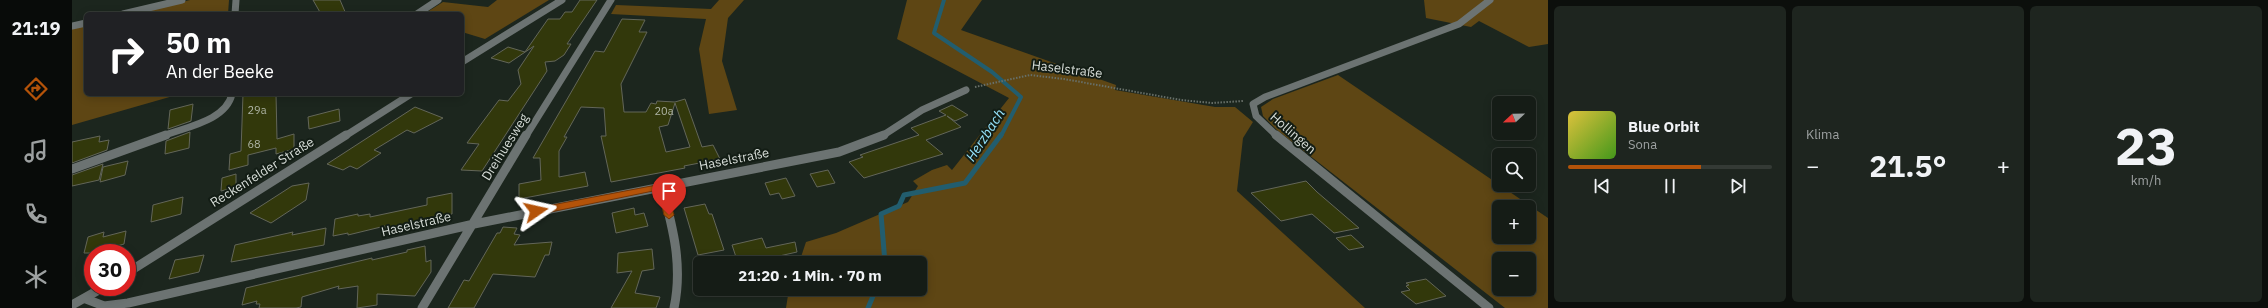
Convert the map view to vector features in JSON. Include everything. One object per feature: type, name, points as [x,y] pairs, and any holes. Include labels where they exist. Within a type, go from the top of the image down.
[{"type":"street","points":[[131,12],[182,0]]},
{"type":"street","points":[[236,0],[236,12]]},
{"type":"street","points":[[420,12],[438,0]]},
{"type":"street","points":[[464,61],[562,0]]},
{"type":"street","name":"Dreihuesweg","points":[[422,308],[474,224],[487,197],[611,0]]},
{"type":"street","name":"Hollingen","points":[[1489,308],[1271,132],[1256,116],[1253,104],[1261,99],[1459,24],[1490,0]]},
{"type":"street","points":[[72,26],[84,23]]},
{"type":"street","name":"Haselstraße","points":[[86,299],[104,306],[128,303],[474,224],[839,152],[884,134],[922,110],[966,90]]},
{"type":"street","points":[[72,169],[211,118],[225,110],[231,102],[232,96]]},
{"type":"street","name":"Reckenfelder Straße","points":[[136,267],[408,96]]},
{"type":"street","points":[[662,187],[680,265],[677,296],[674,308]]},
{"type":"street","points":[[72,305],[90,296]]},
{"type":"path","name":"Haselstraße","points":[[966,90],[1011,78],[1030,76],[1064,79],[1212,103],[1261,99]]},
{"type":"shaded area","points":[[190,0],[229,0],[228,12],[140,12]]},
{"type":"shaded area","points":[[497,0],[549,0],[485,39],[464,33],[464,12],[427,12],[443,2],[488,7]]},
{"type":"shaded area","points":[[719,0],[744,0],[728,18],[722,61],[737,110],[709,114],[699,49],[706,19],[611,14],[616,5],[711,9]]},
{"type":"shaded area","points":[[907,0],[982,0],[961,30],[1116,85],[1115,90],[1215,107],[1235,107],[1253,122],[1243,138],[1237,191],[1365,308],[786,308],[788,296],[927,296],[927,256],[801,256],[806,242],[836,233],[908,202],[918,186],[913,181],[932,170],[947,165],[952,170],[1009,98],[897,39]]},
{"type":"shaded area","points":[[1424,0],[1548,0],[1548,44],[1529,47],[1479,21],[1471,27],[1426,18]]},
{"type":"shaded area","points":[[84,25],[84,96],[173,96],[72,125],[72,28]]},
{"type":"shaded area","points":[[1338,75],[1492,180],[1492,192],[1510,192],[1522,200],[1492,200],[1492,244],[1536,244],[1536,210],[1548,218],[1548,308],[1505,308],[1277,130],[1263,116],[1261,107],[1273,99]]},
{"type":"building","points":[[313,0],[340,0],[345,12],[320,12]]},
{"type":"building","points":[[580,0],[597,0],[567,44],[571,44],[564,55],[555,61],[545,62],[547,71],[482,171],[461,170],[479,144],[467,143],[499,100],[508,101],[521,84],[518,70],[534,46],[509,63],[491,58],[508,47],[525,52],[548,19],[560,19],[565,12],[572,12]]},
{"type":"building","points":[[622,19],[645,20],[639,32],[647,32],[621,84],[624,112],[646,112],[651,103],[656,104],[657,101],[675,102],[685,99],[702,147],[713,145],[720,159],[684,166],[685,168],[611,182],[601,136],[606,136],[604,108],[581,107],[564,137],[567,137],[559,151],[559,177],[585,172],[588,186],[519,199],[519,184],[541,180],[540,158],[533,158],[595,51],[604,52]],"holes":[[[675,103],[690,147],[666,152],[659,127],[668,125]]]},
{"type":"building","points":[[243,96],[276,96],[277,139],[294,134],[294,149],[276,154],[276,148],[248,155],[248,165],[229,170],[230,154],[241,151]]},
{"type":"building","points":[[193,104],[191,121],[168,129],[170,110]]},
{"type":"building","points":[[952,105],[968,115],[955,121],[947,116],[961,127],[926,140],[943,154],[864,178],[849,162],[863,157],[860,155],[919,135],[911,128],[946,115],[939,111]]},
{"type":"building","points":[[415,107],[443,118],[414,133],[407,130],[374,150],[381,153],[357,169],[350,166],[343,170],[327,164]]},
{"type":"building","points":[[339,109],[340,121],[309,129],[308,117]]},
{"type":"building","points":[[190,132],[189,148],[165,154],[166,141]]},
{"type":"building","points":[[100,136],[99,142],[109,140],[107,150],[72,163],[72,142]]},
{"type":"building","points":[[128,161],[125,175],[100,182],[103,167]]},
{"type":"building","points":[[103,164],[99,180],[72,186],[72,175]]},
{"type":"building","points":[[828,170],[835,183],[817,187],[810,174]]},
{"type":"building","points":[[236,174],[236,187],[221,191],[222,178]]},
{"type":"building","points":[[786,178],[795,196],[782,199],[779,193],[770,195],[765,183]]},
{"type":"building","points":[[1306,181],[1359,228],[1334,233],[1312,214],[1281,221],[1251,193]]},
{"type":"building","points":[[309,183],[306,200],[271,223],[250,213],[292,186]]},
{"type":"building","points":[[452,193],[452,214],[385,230],[385,226],[348,235],[348,233],[333,236],[335,219],[358,214],[358,216],[370,214],[370,217],[427,205],[427,198]]},
{"type":"building","points":[[183,197],[181,214],[151,222],[153,205]]},
{"type":"building","points":[[705,204],[709,214],[712,214],[724,250],[698,255],[684,208]]},
{"type":"building","points":[[634,208],[635,215],[644,213],[648,226],[616,233],[612,213]]},
{"type":"building","points":[[503,227],[517,228],[514,234],[520,235],[514,245],[552,242],[549,255],[545,255],[535,277],[493,274],[474,308],[448,308],[464,280],[469,281],[497,233],[500,233]]},
{"type":"building","points":[[326,228],[324,245],[231,262],[235,245],[293,232],[292,235]]},
{"type":"building","points":[[126,231],[124,244],[86,244],[88,237],[104,232],[103,237]]},
{"type":"building","points":[[1351,235],[1364,247],[1349,250],[1336,238]]},
{"type":"building","points":[[762,238],[766,248],[795,242],[797,252],[779,256],[736,256],[732,245]]},
{"type":"building","points":[[425,246],[426,262],[431,260],[431,272],[415,296],[377,294],[377,305],[357,308],[358,286],[338,289],[339,286],[302,297],[301,307],[296,308],[259,308],[260,304],[256,304],[257,301],[242,305],[246,288],[372,258],[372,260],[407,252],[407,250]]},
{"type":"building","points":[[652,249],[654,269],[642,271],[635,293],[660,297],[656,308],[611,308],[632,271],[617,273],[618,253]]},
{"type":"building","points":[[204,255],[199,272],[169,279],[175,260]]},
{"type":"building","points":[[1426,279],[1446,296],[1416,304],[1401,292],[1410,290],[1406,286],[1409,285],[1406,283]]},
{"type":"waterway","name":"Herzbach","points":[[944,0],[934,33],[992,72],[1021,97],[1001,136]]},
{"type":"waterway","name":"Herzbach","points":[[884,256],[881,214],[899,206],[904,195],[965,183],[1001,135]]},
{"type":"waterway","name":"Herzbach","points":[[868,308],[873,296]]},
{"type":"route","points":[[536,211],[662,187],[669,215]]}]
